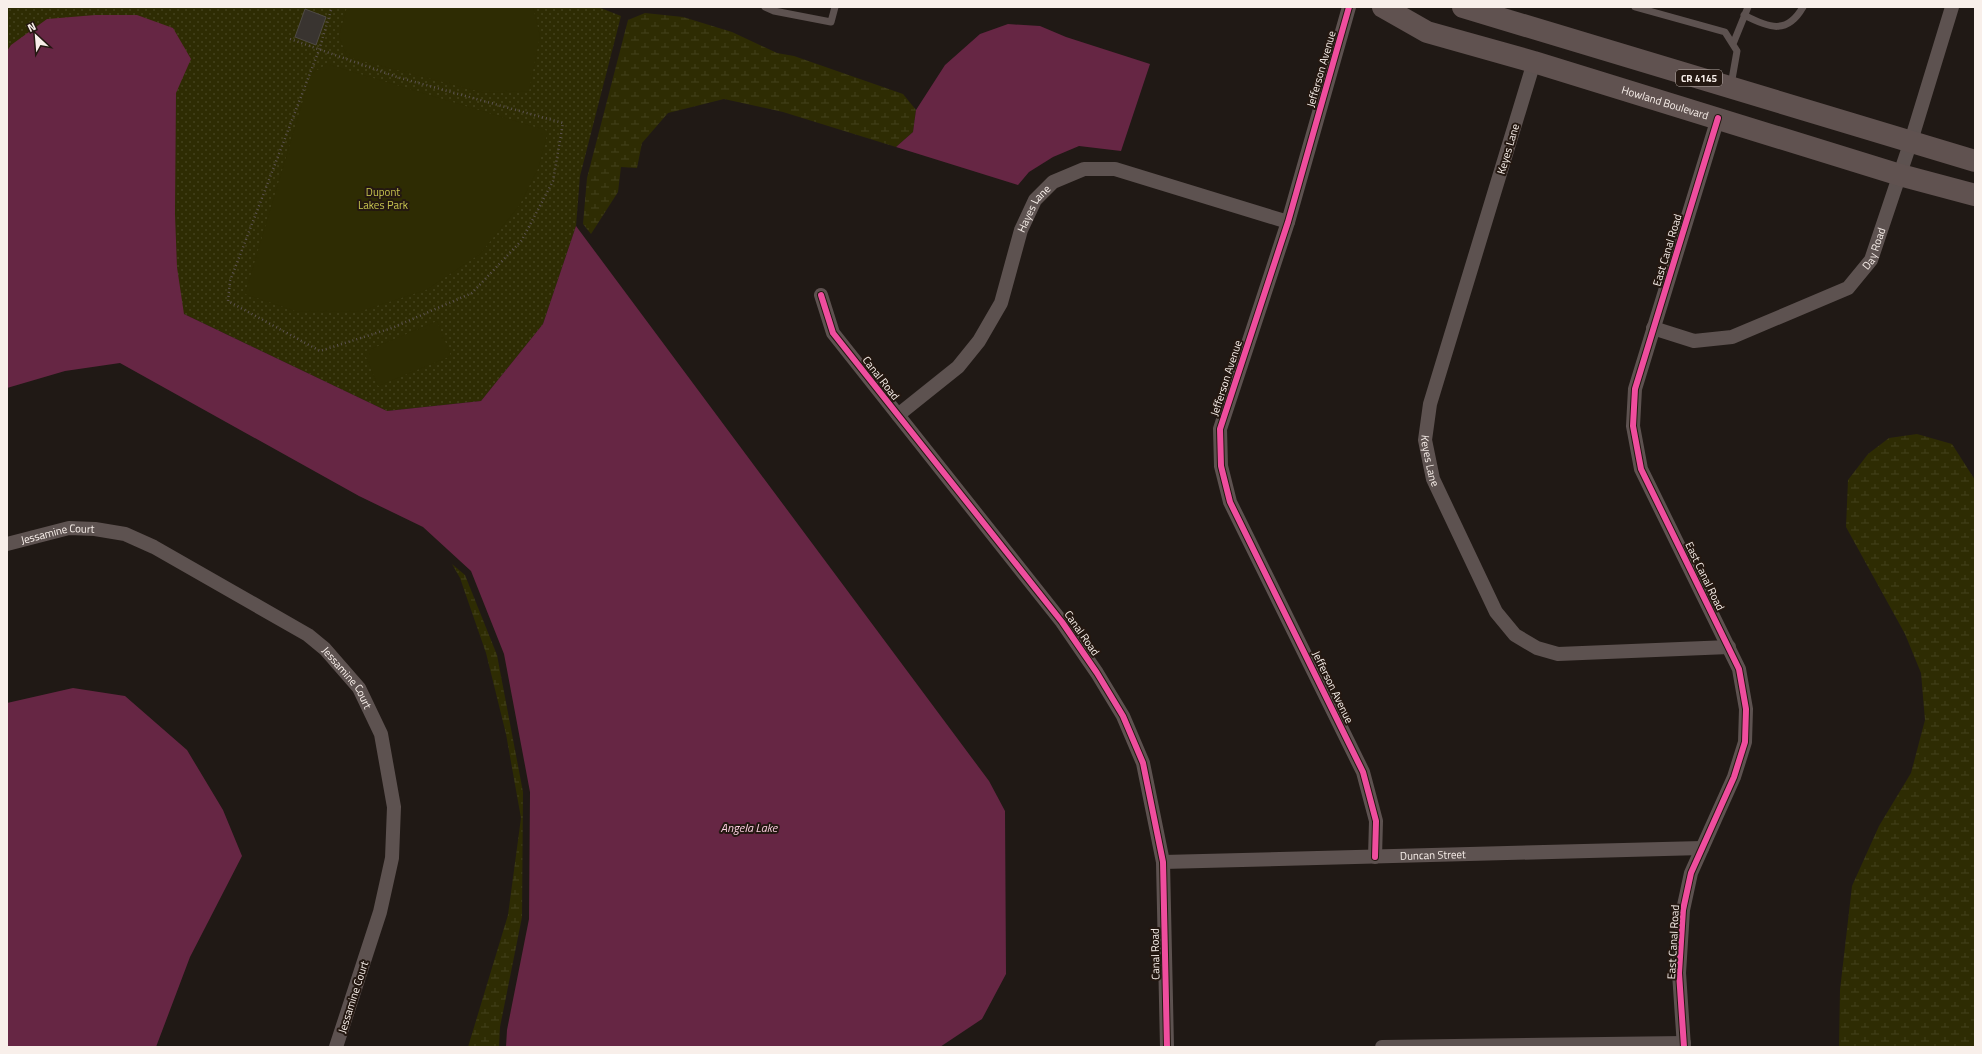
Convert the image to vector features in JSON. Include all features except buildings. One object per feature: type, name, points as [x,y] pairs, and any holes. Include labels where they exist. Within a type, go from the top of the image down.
[{"type":"main road","name":"Howland Boulevard","points":[[1383,7],[1427,32],[1534,62],[1900,175],[1975,195]]},
{"type":"main road","name":"CR 4145","points":[[1464,7],[1975,161]]},
{"type":"main road","points":[[1566,72],[1590,65],[1701,99],[1731,87]]},
{"type":"street","name":"Jefferson Avenue","points":[[1349,7],[1288,222],[1220,429],[1221,466],[1230,502],[1364,772],[1376,821],[1375,856]]},
{"type":"street","name":"Day Road","points":[[1653,328],[1694,342],[1732,337],[1848,288],[1871,260],[1911,141],[1952,7]]},
{"type":"street","name":"Keyes Lane","points":[[1534,62],[1430,404],[1425,440],[1433,479],[1496,612],[1515,635],[1537,648],[1558,654],[1729,647]]},
{"type":"street","name":"East Canal Road","points":[[1684,1045],[1679,972],[1683,910],[1691,873],[1734,777],[1745,742],[1746,709],[1739,669],[1642,469],[1633,426],[1635,389],[1718,118]]},
{"type":"street","name":"Hayes Lane","points":[[898,415],[958,367],[980,341],[1001,303],[1021,230],[1035,200],[1053,182],[1084,169],[1115,169],[1288,222]]},
{"type":"street","name":"Canal Road","points":[[821,295],[833,333],[1062,622],[1098,673],[1123,716],[1143,762],[1164,862],[1167,1047]]},
{"type":"street","name":"Jessamine Court","points":[[7,544],[69,528],[95,529],[124,534],[154,548],[308,635],[326,649],[359,688],[381,734],[394,807],[392,858],[380,912],[336,1047]]},
{"type":"street","name":"Duncan Street","points":[[1164,862],[1702,848]]},
{"type":"street","points":[[1382,1047],[1684,1045]]},
{"type":"lane","points":[[765,7],[774,11],[831,22],[835,7]]},
{"type":"lane","points":[[1635,7],[1725,32],[1737,51],[1731,87]]},
{"type":"lane","points":[[1733,44],[1748,7]]},
{"type":"lane","points":[[1744,16],[1765,26],[1783,27],[1797,19],[1803,7]]},
{"type":"path","points":[[290,39],[319,50],[397,77],[564,123],[553,181],[522,240],[472,293],[392,328],[320,350],[228,301],[230,281],[319,50],[332,7]]},
{"type":"green space","name":"Dupont Lakes Park","points":[[7,7],[598,7],[621,16],[580,176],[576,226],[543,324],[481,401],[387,411],[184,314],[7,246]]},
{"type":"green space","points":[[347,7],[533,7],[540,36],[529,91],[485,93],[347,57],[339,36]]},
{"type":"green space","points":[[645,13],[683,17],[732,32],[777,53],[794,56],[903,94],[916,110],[913,132],[896,147],[783,112],[724,99],[668,113],[642,143],[637,168],[621,167],[618,192],[591,234],[583,224],[587,178],[628,20]]},
{"type":"green space","points":[[327,64],[548,131],[538,169],[519,206],[480,254],[426,290],[361,311],[298,312],[245,294],[311,74]]},
{"type":"green space","points":[[437,321],[451,356],[378,386],[364,352]]},
{"type":"green space","points":[[1917,434],[1952,444],[1975,480],[1975,1047],[1839,1047],[1840,990],[1852,886],[1879,826],[1911,773],[1925,720],[1921,673],[1905,634],[1846,527],[1848,480],[1868,454],[1889,438]]},
{"type":"green space","points":[[452,564],[465,575],[497,655],[523,792],[522,917],[500,1027],[499,1047],[468,1047],[508,915],[521,818],[506,734],[486,653],[460,578]]},
{"type":"water","name":"Angela Lake","points":[[95,15],[137,15],[173,28],[191,59],[176,93],[175,214],[177,267],[184,314],[387,411],[481,401],[543,324],[576,226],[989,781],[1005,811],[1006,974],[982,1019],[940,1047],[506,1047],[507,1030],[529,919],[530,792],[504,654],[471,571],[423,527],[359,496],[120,363],[65,371],[7,388],[7,51],[11,45],[47,19]]},
{"type":"water","points":[[1008,24],[1040,26],[1066,37],[1150,64],[1121,151],[1079,146],[1053,157],[1029,172],[1018,185],[896,147],[913,132],[916,110],[945,65],[980,34]]},
{"type":"water","points":[[73,688],[125,696],[187,750],[223,810],[242,856],[190,957],[156,1047],[7,1047],[7,703]]},
{"type":"cycle path","points":[[1349,7],[1288,222],[1220,429],[1221,466],[1230,502],[1363,772],[1376,821],[1375,857]]},
{"type":"cycle path","points":[[1684,1047],[1679,973],[1683,910],[1691,873],[1734,777],[1745,742],[1746,709],[1739,669],[1641,469],[1633,426],[1635,389],[1718,118]]},
{"type":"cycle path","points":[[821,295],[833,333],[1062,622],[1097,673],[1123,716],[1143,763],[1163,862],[1167,1047]]}]
